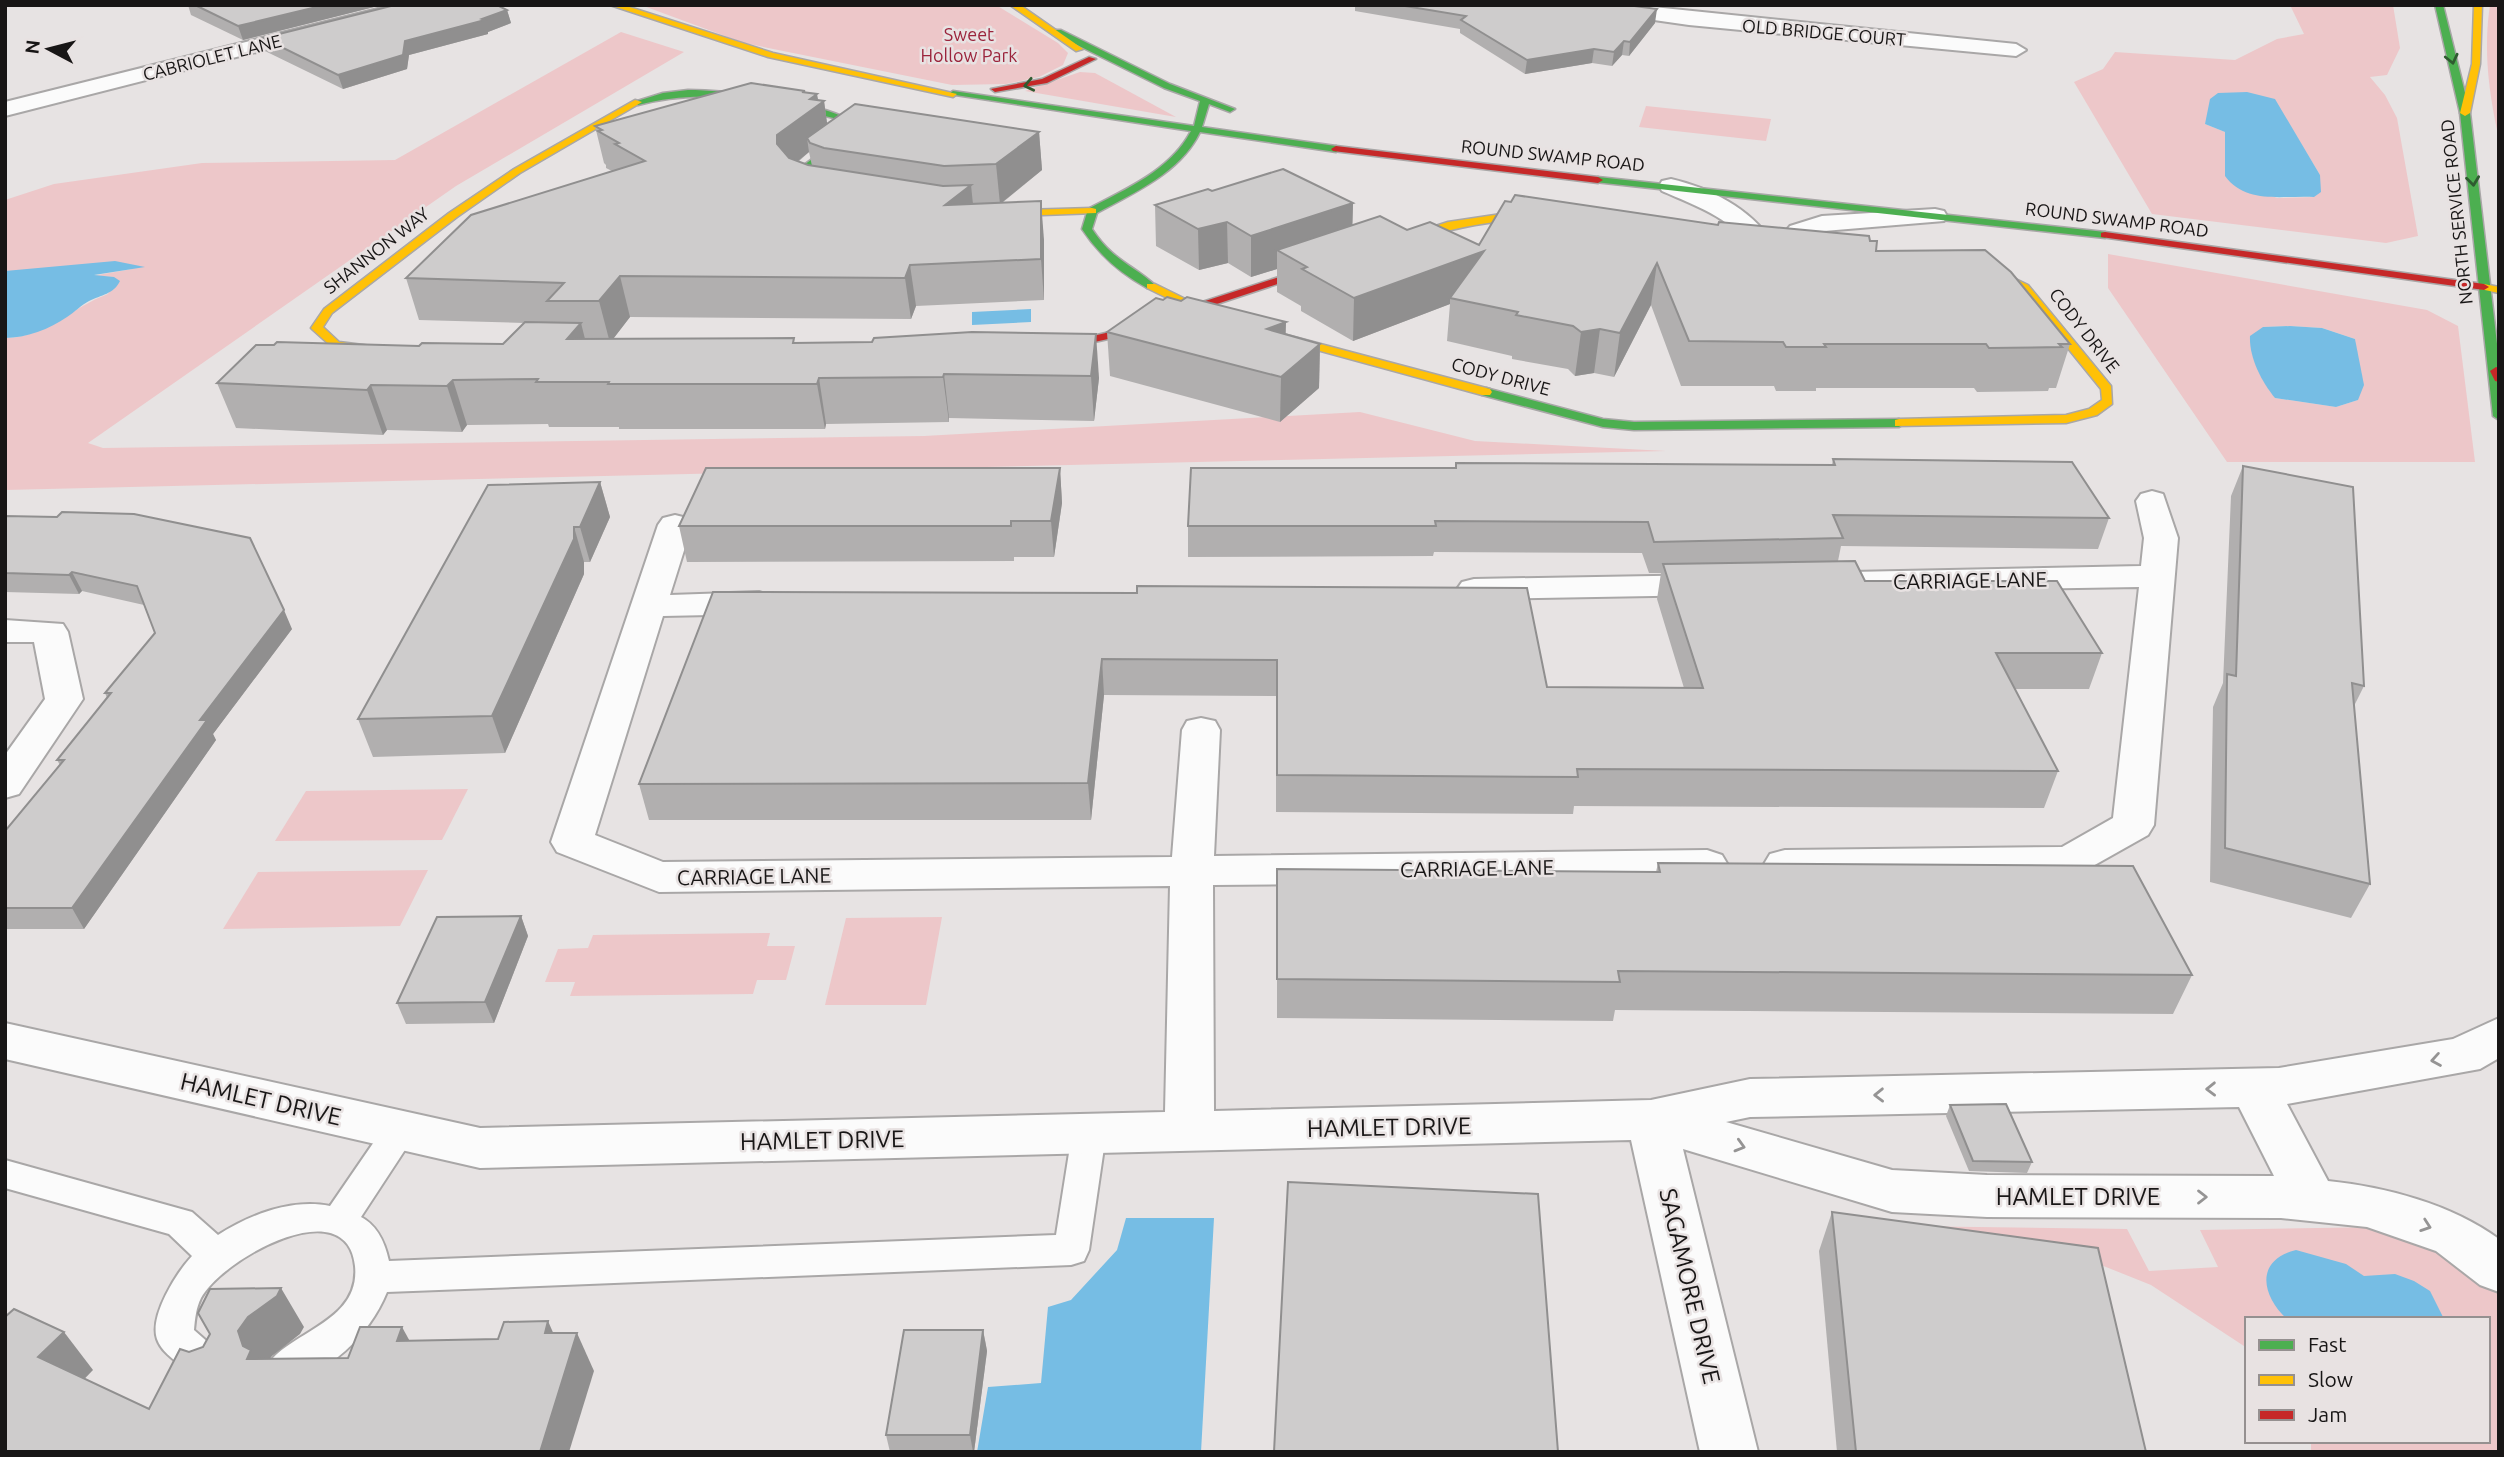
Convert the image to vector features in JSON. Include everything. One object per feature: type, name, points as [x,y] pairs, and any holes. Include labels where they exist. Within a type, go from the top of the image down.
[{"type":"main road","name":"ROUND SWAMP ROAD","points":[[614,5],[702,37],[764,55],[946,92],[1203,125],[1259,139],[1937,216],[2491,288]]},
{"type":"main road","points":[[1014,5],[1058,32],[1167,86],[1250,114]]},
{"type":"main road","name":"NORTH SERVICE ROAD","points":[[2439,5],[2465,113],[2491,288],[2499,416]]},
{"type":"main road","points":[[2465,113],[2476,64],[2478,5]]},
{"type":"main road","points":[[1058,32],[1092,59],[1203,125]]},
{"type":"main road","points":[[946,92],[1030,85],[1055,78],[1092,59]]},
{"type":"main road","name":"SHANNON WAY","points":[[390,350],[334,346],[324,341],[317,328],[328,311],[494,184],[546,151],[643,100],[663,95],[710,94],[841,117],[854,126],[849,137],[807,165],[798,173],[797,180],[805,189],[838,198]]},
{"type":"main road","points":[[974,214],[1092,211],[1163,170],[1203,125],[1205,101]]},
{"type":"main road","points":[[1283,124],[1540,173]]},
{"type":"main road","name":"CODY DRIVE","points":[[1092,211],[1087,229],[1094,246],[1116,264],[1222,321],[1603,423],[1634,426],[2037,421],[2077,418],[2099,411],[2108,401],[2107,389],[2038,300],[2009,278],[1960,265]]},
{"type":"main road","points":[[1369,250],[1470,216],[1498,212],[1569,219]]},
{"type":"main road","points":[[1732,239],[1814,248]]},
{"type":"main road","points":[[1033,351],[1078,345],[1344,258]]},
{"type":"street","name":"CABRIOLET LANE","points":[[5,109],[418,5]]},
{"type":"street","name":"OLD BRIDGE COURT","points":[[1591,5],[1689,19],[2017,50]]},
{"type":"street","points":[[1671,186],[1741,219],[1754,231],[1759,242]]},
{"type":"street","points":[[1787,245],[1799,231],[1822,224],[1937,216]]},
{"type":"street","name":"CARRIAGE LANE","points":[[675,526],[572,842],[660,877],[2069,861],[2133,825],[2161,538],[2152,501]]},
{"type":"street","name":"CARRIAGE LANE","points":[[1822,583],[2157,576]]},
{"type":"street","points":[[1445,590],[1738,584]]},
{"type":"street","points":[[649,606],[789,603]]},
{"type":"street","points":[[5,631],[50,632],[64,699],[5,785]]},
{"type":"street","points":[[1189,1131],[1192,871],[1201,730]]},
{"type":"street","name":"HAMLET DRIVE","points":[[5,1041],[480,1148],[1651,1121],[1749,1098],[2280,1087],[2463,1056],[2499,1036]]},
{"type":"street","points":[[2254,1088],[2312,1200]]},
{"type":"street","name":"HAMLET DRIVE","points":[[1651,1121],[1892,1191],[1987,1196],[2281,1197],[2367,1206],[2454,1235],[2499,1269]]},
{"type":"street","name":"SAGAMORE DRIVE","points":[[1651,1121],[1729,1452]]},
{"type":"lane","points":[[339,1221],[401,1130]]},
{"type":"lane","points":[[374,1278],[1071,1250],[1089,1134]]},
{"type":"lane","points":[[5,1174],[180,1222],[216,1256]]},
{"type":"lane","points":[[214,1371],[174,1336],[178,1309],[187,1291],[216,1256],[246,1236],[279,1223],[311,1217],[339,1221],[361,1233],[372,1252],[374,1278],[363,1305],[341,1332],[283,1371]]},
{"type":"green space","name":"Sweet Hollow Park","points":[[641,5],[996,5],[1058,43],[1068,53],[1063,65],[1039,77],[1006,84],[952,85],[744,43]]},
{"type":"green space","points":[[2290,5],[2393,5],[2400,48],[2387,75],[2370,77],[2385,95],[2397,118],[2418,236],[2386,243],[2152,214],[2074,82],[2103,69],[2115,52],[2235,60],[2277,39],[2304,34]],"holes":[[[2274,99],[2320,175],[2314,197],[2277,198],[2225,175],[2225,132],[2205,124],[2207,119]]]},
{"type":"green space","points":[[2490,5],[2499,5],[2499,139],[2488,72]]},
{"type":"green space","points":[[621,32],[684,52],[456,186],[88,443],[103,448],[924,436],[1360,412],[1475,441],[1666,451],[5,490],[5,338],[19,337],[46,328],[108,294],[114,277],[92,276],[132,269],[5,271],[5,200],[54,184],[202,163],[395,160]]},
{"type":"green space","points":[[1080,72],[1095,73],[1176,117],[1025,91]]},
{"type":"green space","points":[[1646,106],[1771,119],[1766,141],[1639,127]]},
{"type":"green space","points":[[2108,254],[2427,310],[2458,326],[2475,462],[2227,462],[2108,288]],"holes":[[[2263,327],[2322,328],[2355,339],[2358,400],[2336,407],[2275,398]]]},
{"type":"green space","points":[[468,789],[442,840],[275,841],[306,791]]},
{"type":"green space","points":[[428,870],[400,926],[223,929],[258,872]]},
{"type":"green space","points":[[942,917],[926,1005],[825,1005],[846,918]]},
{"type":"green space","points":[[770,933],[767,946],[795,946],[786,980],[757,980],[753,994],[570,996],[575,982],[545,982],[558,949],[588,948],[593,935]]},
{"type":"green space","points":[[1901,1226],[2127,1229],[2149,1271],[2218,1267],[2200,1230],[2381,1227],[2444,1250],[2499,1290],[2499,1452],[2311,1452],[2311,1443],[2490,1443],[2490,1317],[2245,1317],[2245,1347],[2151,1285],[2086,1259]]},
{"type":"water","points":[[2247,92],[2275,99],[2320,175],[2321,192],[2314,197],[2254,195],[2234,185],[2225,176],[2225,132],[2205,124],[2210,99],[2218,93]]},
{"type":"water","points":[[115,261],[145,267],[94,275],[114,277],[120,281],[111,291],[86,303],[53,325],[29,335],[5,338],[5,271]]},
{"type":"water","points":[[1031,309],[1031,322],[972,325],[972,312]]},
{"type":"water","points":[[2263,327],[2322,328],[2355,339],[2364,385],[2358,400],[2336,407],[2275,398],[2257,368],[2250,336]]},
{"type":"water","points":[[1126,1218],[1214,1218],[1201,1452],[977,1452],[988,1387],[1041,1383],[1048,1307],[1071,1300],[1117,1250]]},
{"type":"water","points":[[2296,1250],[2346,1264],[2364,1276],[2395,1274],[2414,1281],[2430,1291],[2443,1317],[2285,1317],[2272,1300],[2266,1279],[2268,1270],[2283,1255]]},
{"type":"building","points":[[195,5],[325,5],[238,26]]},
{"type":"building","points":[[395,5],[497,5],[507,10],[482,19],[485,20],[405,41],[403,55],[338,75],[263,38]]},
{"type":"building","points":[[1399,5],[1627,5],[1657,9],[1630,42],[1624,41],[1614,52],[1594,49],[1527,60],[1461,20],[1466,16]]},
{"type":"building","points":[[751,83],[805,91],[802,92],[817,94],[810,99],[824,101],[777,135],[777,144],[789,158],[808,165],[943,186],[971,185],[945,205],[1041,201],[1041,259],[910,265],[905,278],[620,276],[599,301],[547,301],[564,283],[406,278],[471,215],[645,161],[615,144],[619,143],[598,131],[602,130],[595,126]]},
{"type":"building","points":[[855,104],[1039,132],[996,164],[944,166],[824,148],[810,143],[807,138]]},
{"type":"building","points":[[1283,169],[1353,203],[1251,236],[1227,222],[1198,229],[1155,205],[1208,189],[1212,191]]},
{"type":"building","points":[[1515,195],[1718,225],[1719,222],[1869,236],[1870,241],[1877,241],[1876,251],[1985,250],[2011,272],[2070,344],[2059,344],[2062,347],[1989,348],[1986,344],[1824,344],[1826,347],[1786,347],[1783,342],[1689,341],[1657,263],[1620,333],[1600,329],[1581,332],[1573,326],[1450,298],[1484,251],[1354,298],[1302,269],[1307,267],[1277,250],[1380,216],[1407,230],[1430,222],[1479,245],[1505,201],[1511,202]]},
{"type":"building","points":[[1167,297],[1181,301],[1187,297],[1286,322],[1267,329],[1320,344],[1281,377],[1107,332],[1156,298],[1163,300]]},
{"type":"building","points":[[525,322],[581,323],[567,339],[794,338],[793,343],[872,342],[874,338],[972,332],[1096,334],[1091,376],[944,374],[943,377],[819,378],[817,384],[608,384],[609,382],[536,382],[538,379],[453,380],[447,386],[371,385],[367,390],[217,383],[256,345],[274,345],[277,342],[419,346],[422,343],[503,344]]},
{"type":"building","points":[[1833,459],[2072,462],[2109,518],[1833,515],[1843,538],[1654,542],[1648,522],[1435,521],[1436,526],[1188,526],[1191,468],[1456,468],[1456,463],[1835,465]]},
{"type":"building","points":[[2243,466],[2353,487],[2364,686],[2352,683],[2370,884],[2225,848],[2227,674],[2236,676]]},
{"type":"building","points":[[706,468],[1060,468],[1051,521],[1011,521],[1011,526],[679,526]]},
{"type":"building","points":[[600,482],[580,527],[574,527],[574,539],[492,716],[358,719],[488,485]]},
{"type":"building","points":[[62,512],[134,514],[250,538],[284,610],[200,720],[207,720],[72,908],[5,908],[5,831],[64,760],[57,760],[111,693],[105,693],[155,633],[137,586],[72,572],[69,575],[5,573],[5,516],[57,517]]},
{"type":"building","points":[[1855,561],[1865,581],[2057,581],[2102,653],[1996,653],[2058,771],[1577,769],[1578,777],[1277,775],[1277,660],[1102,659],[1088,783],[639,784],[713,592],[1137,593],[1137,586],[1527,588],[1547,687],[1703,688],[1663,564]]},
{"type":"building","points":[[1658,863],[2133,866],[2192,975],[1618,971],[1620,982],[1277,979],[1277,869],[1660,872]]},
{"type":"building","points":[[521,916],[485,1002],[397,1003],[437,917]]},
{"type":"building","points":[[2006,1104],[2032,1162],[1973,1161],[1950,1105]]},
{"type":"building","points":[[1288,1182],[1538,1194],[1558,1452],[1274,1452]]},
{"type":"building","points":[[1832,1212],[2098,1248],[2146,1452],[1856,1452]]},
{"type":"building","points":[[281,1288],[277,1296],[248,1317],[238,1331],[243,1346],[251,1350],[247,1359],[348,1358],[360,1327],[402,1327],[397,1341],[498,1339],[504,1322],[548,1321],[545,1333],[577,1333],[540,1452],[5,1452],[5,1317],[14,1309],[64,1332],[38,1357],[149,1409],[180,1349],[189,1352],[203,1347],[210,1334],[198,1313],[210,1289]]},
{"type":"building","points":[[904,1330],[983,1330],[970,1435],[886,1435]]},
{"type":"traffic: fast","points":[[2439,5],[2465,113],[2499,416]]},
{"type":"traffic: fast","points":[[1058,32],[1167,86],[1230,109]]},
{"type":"traffic: fast","points":[[638,102],[688,92],[714,93],[765,100],[841,117],[854,126],[849,137],[798,173],[797,180],[805,189],[826,196]]},
{"type":"traffic: fast","points":[[953,94],[1336,149]]},
{"type":"traffic: fast","points":[[1151,286],[1123,269],[1100,247],[1087,229],[1092,211],[1147,181],[1179,156],[1200,122],[1205,101]]},
{"type":"traffic: fast","points":[[1598,180],[2105,235]]},
{"type":"traffic: fast","points":[[1486,392],[1603,423],[1634,426],[1899,423]]},
{"type":"traffic: slow","points":[[614,5],[771,55],[953,94]]},
{"type":"traffic: slow","points":[[1014,5],[1079,49]]},
{"type":"traffic: slow","points":[[2465,113],[2476,64],[2478,5]]},
{"type":"traffic: slow","points":[[379,350],[336,345],[317,328],[328,311],[453,215],[517,171],[638,102]]},
{"type":"traffic: slow","points":[[989,214],[1092,211]]},
{"type":"traffic: slow","points":[[1388,243],[1468,221],[1508,216],[1551,217]]},
{"type":"traffic: slow","points":[[1899,423],[2066,419],[2093,412],[2108,401],[2107,389],[2024,287],[1991,271],[1975,268]]},
{"type":"traffic: slow","points":[[1151,286],[1222,321],[1486,392]]},
{"type":"traffic: slow","points":[[2484,287],[2499,290]]},
{"type":"traffic: jam","points":[[995,89],[1044,81],[1092,59]]},
{"type":"traffic: jam","points":[[1336,149],[1598,180]]},
{"type":"traffic: jam","points":[[2105,235],[2484,287]]},
{"type":"traffic: jam","points":[[1045,350],[1113,335],[1325,265]]},
{"type":"traffic: jam","points":[[2496,371],[2499,378]]}]
